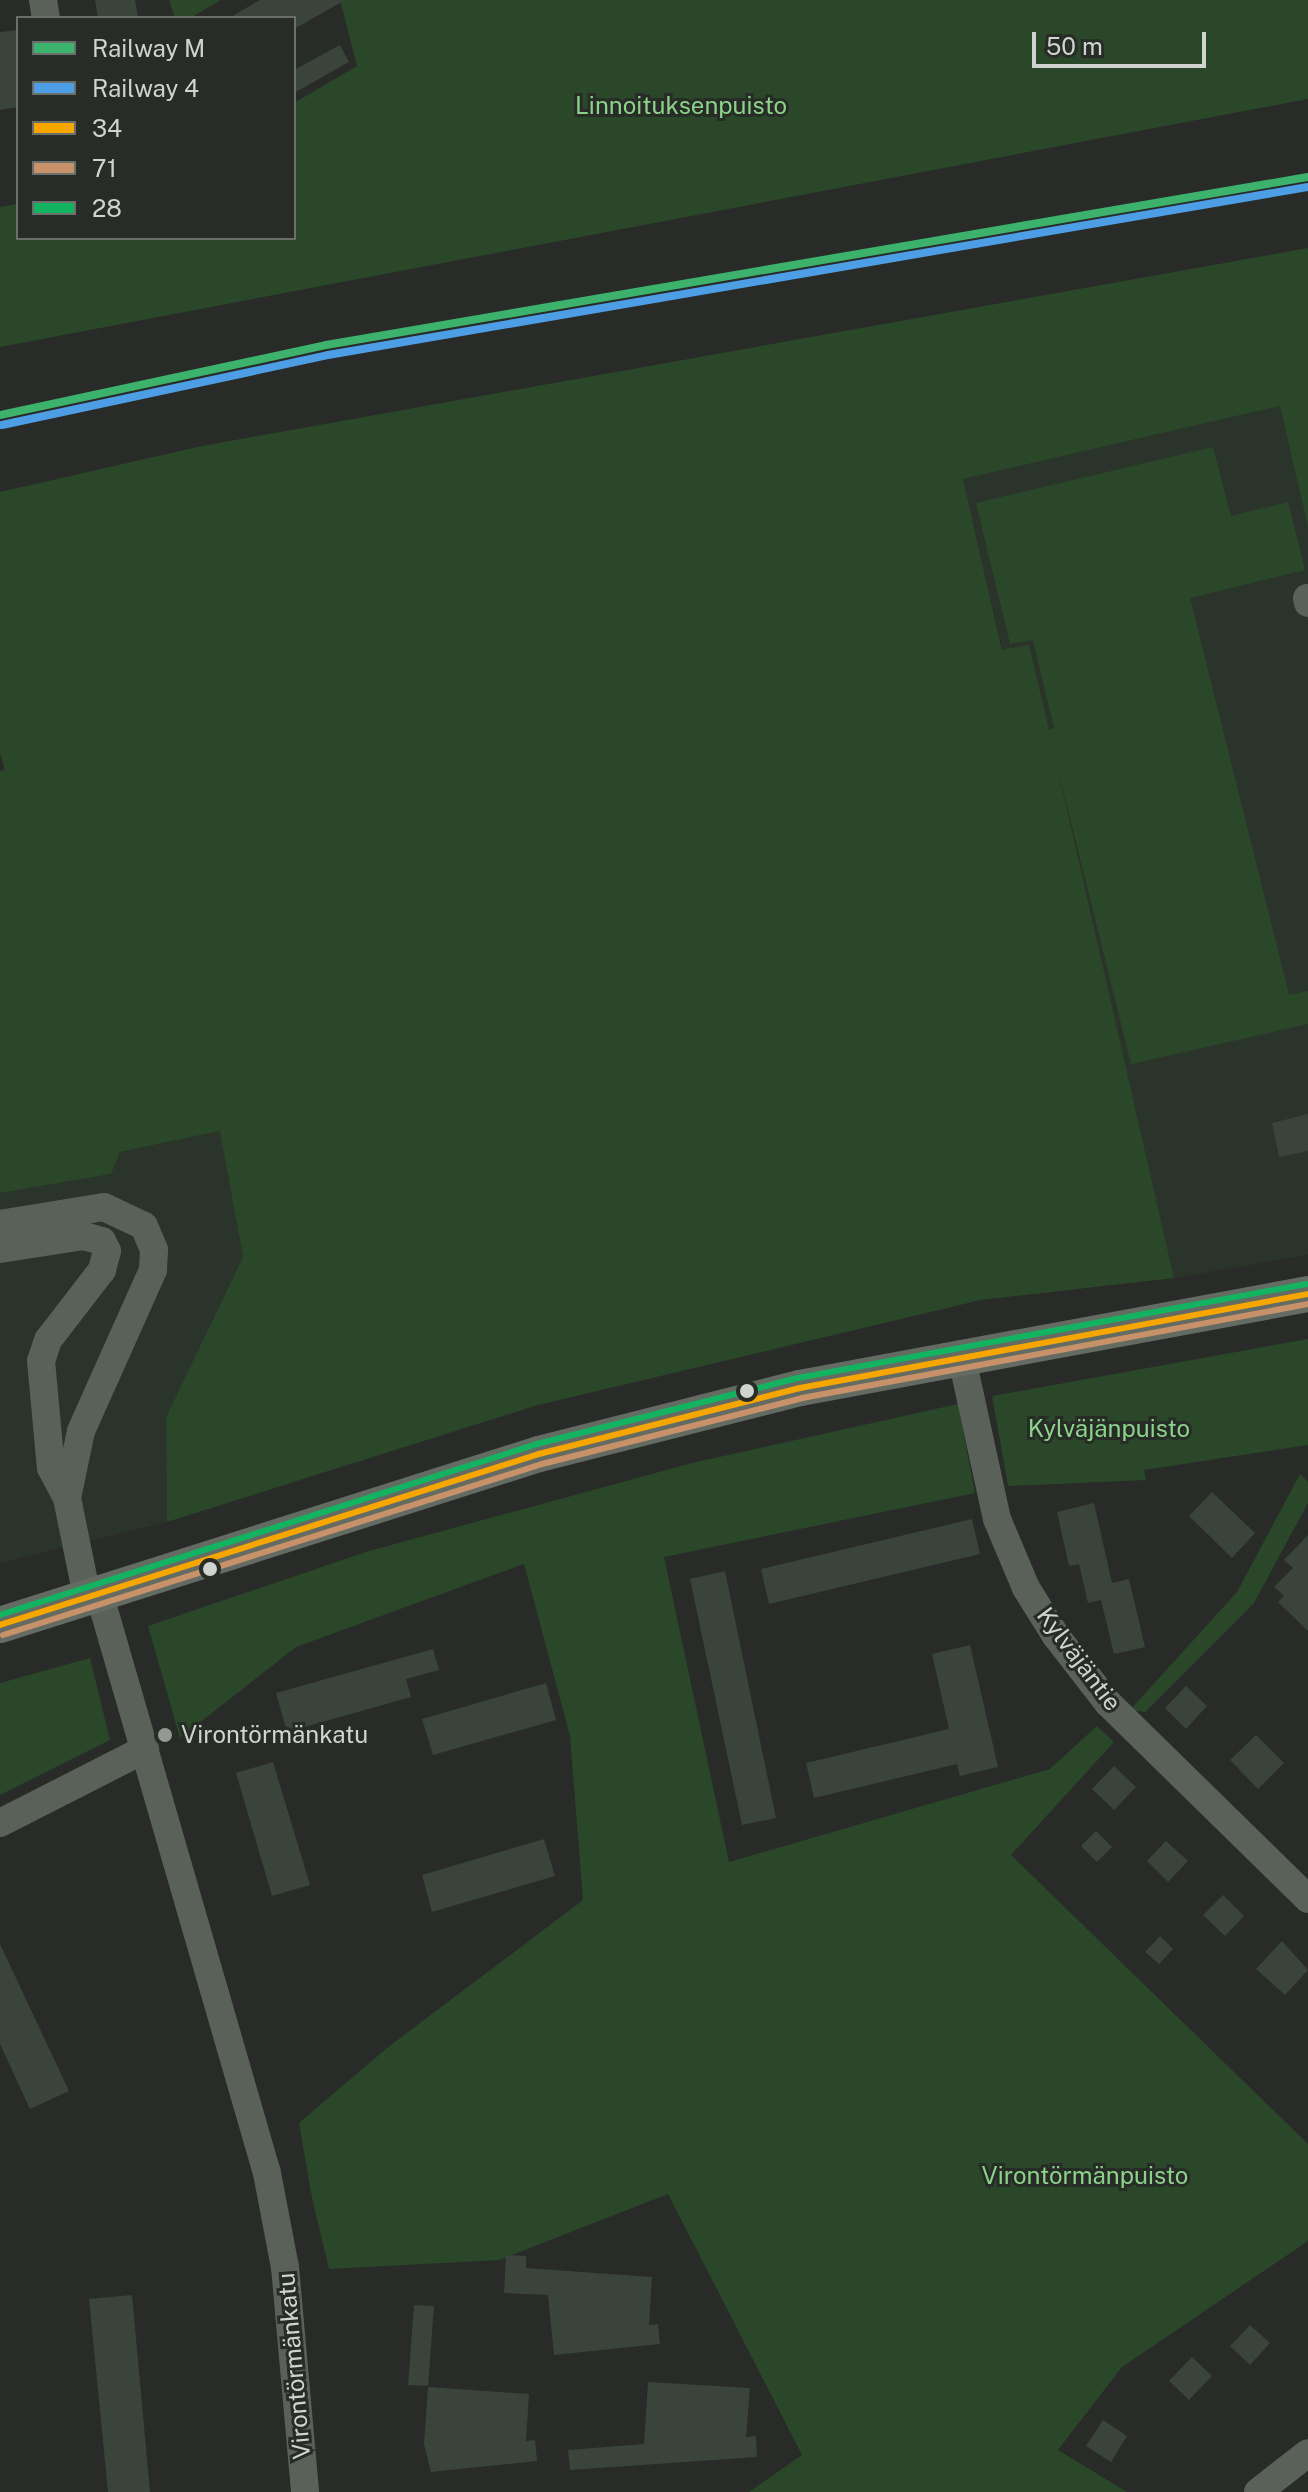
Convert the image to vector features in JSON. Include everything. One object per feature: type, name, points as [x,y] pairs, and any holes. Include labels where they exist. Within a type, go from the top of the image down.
[{"type":"main road","points":[[0,1625],[539,1454],[961,1354],[1308,1294]]},
{"type":"street","points":[[0,1224],[104,1207],[144,1226],[154,1250],[153,1270],[81,1431],[67,1498]]},
{"type":"street","points":[[0,1249],[84,1236],[102,1241],[107,1251],[102,1270],[48,1340],[41,1361],[51,1468],[67,1498]]},
{"type":"street","name":"Kylväjäntie","points":[[961,1354],[997,1519],[1026,1588],[1056,1636],[1108,1703],[1308,1899]]},
{"type":"street","name":"Virontörmänkatu","points":[[67,1498],[93,1594],[145,1749],[280,2231],[305,2492]]},
{"type":"street","points":[[0,1823],[145,1749]]},
{"type":"street","points":[[1258,2492],[1308,2453]]},
{"type":"shaded area","points":[[1280,406],[1308,527],[1308,1255],[1174,1278],[1029,646],[1003,651],[963,479]]},
{"type":"shaded area","points":[[221,1131],[243,1257],[166,1417],[167,1522],[0,1563],[0,1193],[111,1174],[120,1152]]},
{"type":"green space","points":[[169,0],[221,0],[193,16],[174,16]]},
{"type":"green space","name":"Linnoituksenpuisto","points":[[340,0],[1308,0],[1308,99],[0,347],[0,207],[16,204],[16,240],[296,240],[296,102],[357,66]]},
{"type":"green space","points":[[1308,248],[1308,527],[1280,406],[963,479],[1002,650],[1029,645],[1049,730],[1054,728],[1033,640],[1010,644],[976,503],[1213,447],[1231,516],[1288,502],[1305,570],[1190,598],[1289,995],[1308,991],[1308,1024],[1131,1064],[1055,757],[1174,1278],[981,1300],[538,1405],[167,1522],[166,1417],[243,1257],[220,1131],[120,1152],[111,1174],[0,1193],[0,771],[5,770],[0,753],[0,492],[202,446]]},
{"type":"green space","name":"Kylväjänpuisto","points":[[1308,1339],[1308,1445],[1144,1470],[1146,1480],[1008,1486],[992,1396]]},
{"type":"green space","name":"Virontörmänpuisto","points":[[958,1404],[975,1493],[664,1557],[729,1862],[1050,1769],[1097,1726],[1114,1742],[1011,1855],[1308,2144],[1308,2241],[1122,2367],[1058,2450],[1127,2492],[749,2492],[802,2455],[668,2194],[499,2260],[329,2269],[299,2123],[387,2048],[583,1900],[570,1736],[524,1564],[296,1647],[180,1738],[148,1626],[369,1551],[692,1463]]},
{"type":"green space","points":[[1300,1474],[1308,1482],[1308,1503],[1254,1603],[1145,1712],[1130,1710],[1237,1592]]},
{"type":"green space","points":[[90,1658],[110,1740],[0,1795],[0,1683]]},
{"type":"building","points":[[95,0],[135,0],[138,16],[98,16]]},
{"type":"building","points":[[260,0],[345,0],[296,28],[296,16],[232,16]]},
{"type":"building","points":[[16,30],[16,107],[0,110],[0,32]]},
{"type":"building","points":[[340,45],[349,62],[296,92],[296,69]]},
{"type":"building","points":[[1308,1114],[1308,1151],[1279,1157],[1272,1123]]},
{"type":"building","points":[[1212,1492],[1255,1533],[1232,1558],[1189,1516]]},
{"type":"building","points":[[1094,1503],[1112,1583],[1129,1579],[1145,1647],[1114,1654],[1101,1600],[1088,1603],[1079,1564],[1069,1566],[1057,1512]]},
{"type":"building","points":[[972,1519],[980,1554],[769,1604],[761,1569]]},
{"type":"building","points":[[1308,1535],[1308,1631],[1278,1602],[1284,1596],[1274,1587],[1293,1568],[1284,1560]]},
{"type":"building","points":[[725,1571],[776,1818],[742,1825],[690,1579]]},
{"type":"building","points":[[970,1645],[998,1767],[960,1776],[957,1764],[814,1798],[806,1763],[949,1729],[932,1654]]},
{"type":"building","points":[[433,1649],[439,1670],[406,1679],[411,1697],[287,1732],[276,1693]]},
{"type":"building","points":[[546,1683],[556,1720],[433,1755],[422,1719]]},
{"type":"building","points":[[1186,1686],[1207,1706],[1186,1729],[1165,1708]]},
{"type":"building","points":[[1256,1735],[1284,1763],[1258,1789],[1230,1760]]},
{"type":"building","points":[[273,1762],[310,1885],[272,1896],[236,1773]]},
{"type":"building","points":[[1114,1766],[1136,1787],[1114,1810],[1092,1789]]},
{"type":"building","points":[[1096,1831],[1112,1847],[1097,1862],[1081,1846]]},
{"type":"building","points":[[544,1839],[555,1876],[432,1912],[422,1875]]},
{"type":"building","points":[[1166,1841],[1188,1861],[1168,1882],[1147,1861]]},
{"type":"building","points":[[1223,1895],[1244,1916],[1225,1936],[1203,1915]]},
{"type":"building","points":[[1160,1936],[1173,1949],[1159,1964],[1145,1952]]},
{"type":"building","points":[[1282,1941],[1308,1970],[1285,1995],[1256,1969]]},
{"type":"building","points":[[0,1944],[69,2091],[30,2109],[0,2044]]},
{"type":"building","points":[[506,2255],[526,2256],[526,2268],[652,2277],[649,2325],[658,2324],[660,2344],[554,2355],[548,2295],[504,2293]]},
{"type":"building","points":[[132,2295],[150,2492],[108,2492],[89,2299]]},
{"type":"building","points":[[414,2305],[434,2306],[428,2386],[408,2385]]},
{"type":"building","points":[[1250,2325],[1270,2343],[1250,2365],[1230,2346]]},
{"type":"building","points":[[1192,2357],[1212,2376],[1189,2400],[1169,2381]]},
{"type":"building","points":[[648,2382],[750,2388],[746,2437],[756,2436],[757,2457],[570,2470],[568,2450],[644,2444]]},
{"type":"building","points":[[428,2387],[529,2394],[526,2441],[535,2440],[537,2461],[431,2472],[424,2444]]},
{"type":"building","points":[[1103,2420],[1127,2436],[1111,2462],[1086,2446]]},
{"type":"rail line","name":"M","points":[[0,415],[326,345],[1308,177]]},
{"type":"rail line","name":"4","points":[[2,425],[328,355],[1308,187]]},
{"type":"transit line","name":"28","points":[[0,1615],[537,1444],[798,1378],[1306,1284]]},
{"type":"transit line","name":"34","points":[[0,1625],[539,1454],[800,1388],[1308,1294]]},
{"type":"transit line","name":"71","points":[[3,1635],[542,1464],[802,1398],[1308,1304]]},
{"type":"place","name":"Virontörmänkatu","points":[[165,1735]]}]
